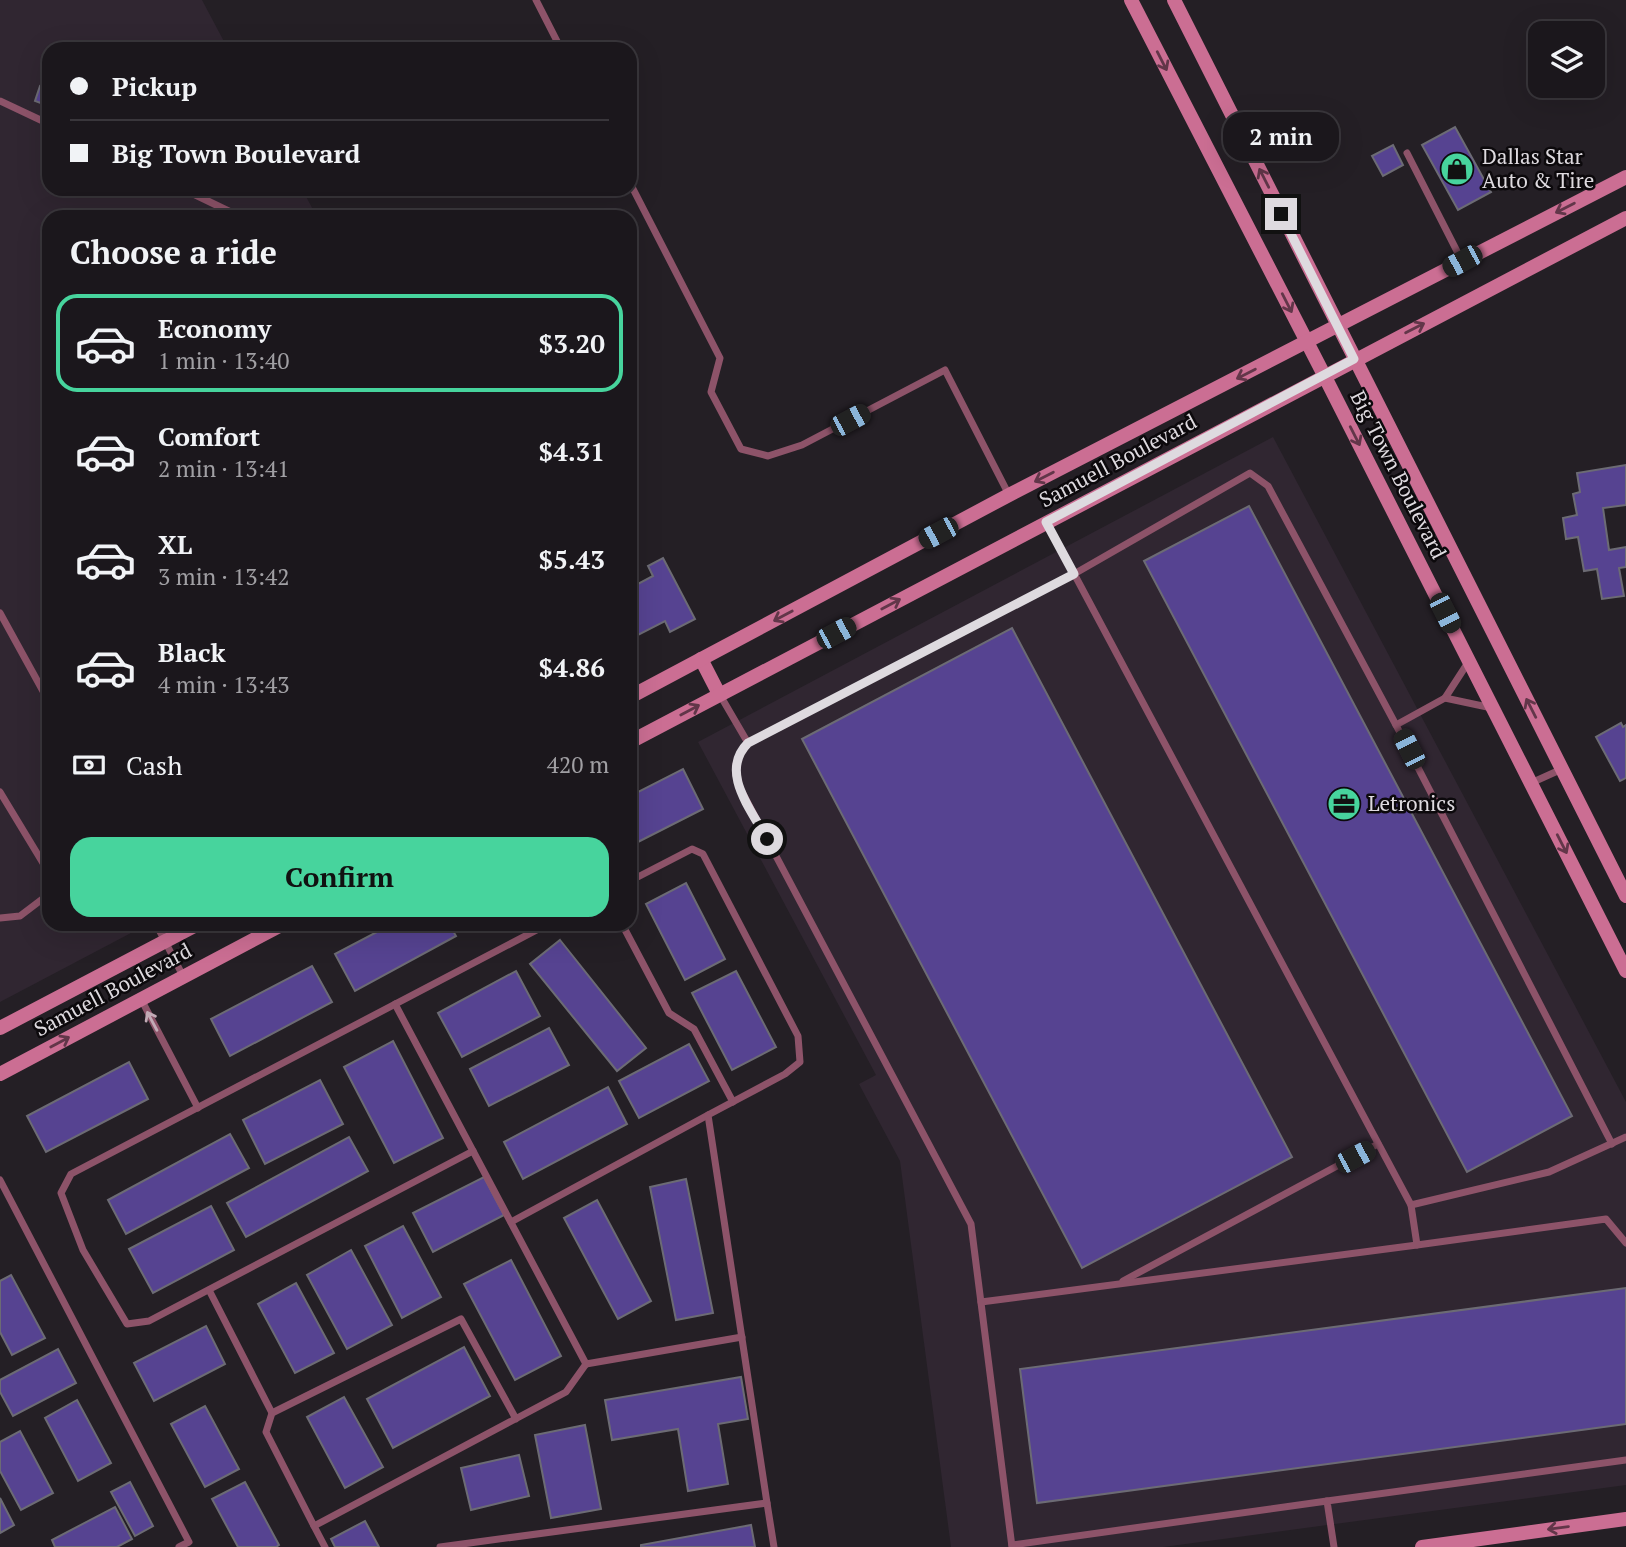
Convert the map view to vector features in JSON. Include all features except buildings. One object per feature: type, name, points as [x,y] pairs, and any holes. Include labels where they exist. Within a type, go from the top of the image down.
[{"type":"main road","name":"Big Town Boulevard","points":[[1131,0],[1626,971]]},
{"type":"main road","name":"Big Town Boulevard","points":[[1174,0],[1626,896]]},
{"type":"main road","name":"Samuell Boulevard","points":[[637,693],[1009,495],[1626,177]]},
{"type":"main road","name":"Samuell Boulevard","points":[[637,738],[1626,218]]},
{"type":"main road","points":[[701,659],[719,694]]},
{"type":"main road","name":"Samuell Boulevard","points":[[0,1028],[184,931]]},
{"type":"main road","name":"Samuell Boulevard","points":[[0,1074],[270,931]]},
{"type":"main road","points":[[1422,1547],[1626,1519]]},
{"type":"lane","points":[[536,0],[557,42]]},
{"type":"lane","points":[[0,101],[42,121]]},
{"type":"lane","points":[[1407,153],[1462,261]]},
{"type":"lane","points":[[198,196],[226,210]]},
{"type":"lane","points":[[637,196],[720,358],[711,392],[741,449],[768,456],[802,445],[945,370],[1009,495]]},
{"type":"lane","points":[[1612,1144],[1396,724],[1268,486],[1250,473],[1074,574],[748,743],[736,760],[734,770],[737,781],[971,1224],[1012,1546],[1626,1460]]},
{"type":"lane","points":[[1046,522],[1411,1205],[1417,1245]]},
{"type":"lane","points":[[0,613],[42,689]]},
{"type":"lane","points":[[1396,724],[1445,698],[1469,660]]},
{"type":"lane","points":[[719,694],[748,743]]},
{"type":"lane","points":[[1445,698],[1493,709]]},
{"type":"lane","points":[[1531,783],[1562,769]]},
{"type":"lane","points":[[0,792],[42,861]]},
{"type":"lane","points":[[511,1222],[785,1074],[800,1062],[798,1036],[703,854],[692,849],[637,877]]},
{"type":"lane","points":[[0,918],[20,916],[42,899]]},
{"type":"lane","points":[[160,931],[183,976]]},
{"type":"lane","points":[[473,1151],[149,1321],[127,1324],[83,1250],[61,1193],[71,1174],[535,931]]},
{"type":"lane","points":[[626,931],[669,1013],[694,1029],[733,1102]]},
{"type":"lane","points":[[141,999],[198,1108]]},
{"type":"lane","points":[[395,1004],[586,1364]]},
{"type":"lane","points":[[708,1115],[774,1547]]},
{"type":"lane","points":[[1411,1205],[1549,1172],[1626,1137]]},
{"type":"lane","points":[[1118,1284],[1378,1144]]},
{"type":"lane","points":[[0,1180],[189,1542],[179,1547]]},
{"type":"lane","points":[[981,1302],[1606,1219],[1626,1243]]},
{"type":"lane","points":[[209,1290],[272,1413],[266,1432],[324,1547]]},
{"type":"lane","points":[[272,1413],[461,1320],[516,1419]]},
{"type":"lane","points":[[314,1526],[566,1392],[586,1364],[742,1337]]},
{"type":"lane","points":[[1327,1501],[1334,1547]]},
{"type":"lane","points":[[440,1547],[767,1503]]},
{"type":"shaded area","points":[[0,0],[202,0],[224,42],[42,42],[42,196],[306,196],[313,210],[42,210],[42,931],[135,931],[0,1002]]},
{"type":"shaded area","points":[[1273,437],[1626,1102],[1626,1485],[1163,1547],[951,1547],[900,1161],[859,1084],[876,1075],[698,742]]},
{"type":"place","name":"Dallas Star Auto & Tire","points":[[1457,169]]},
{"type":"place","name":"Letronics","points":[[1344,804]]},
{"type":"route","points":[[767,839],[734,770],[741,750],[748,743],[1074,574],[1046,522],[1354,359],[1281,214]]}]
